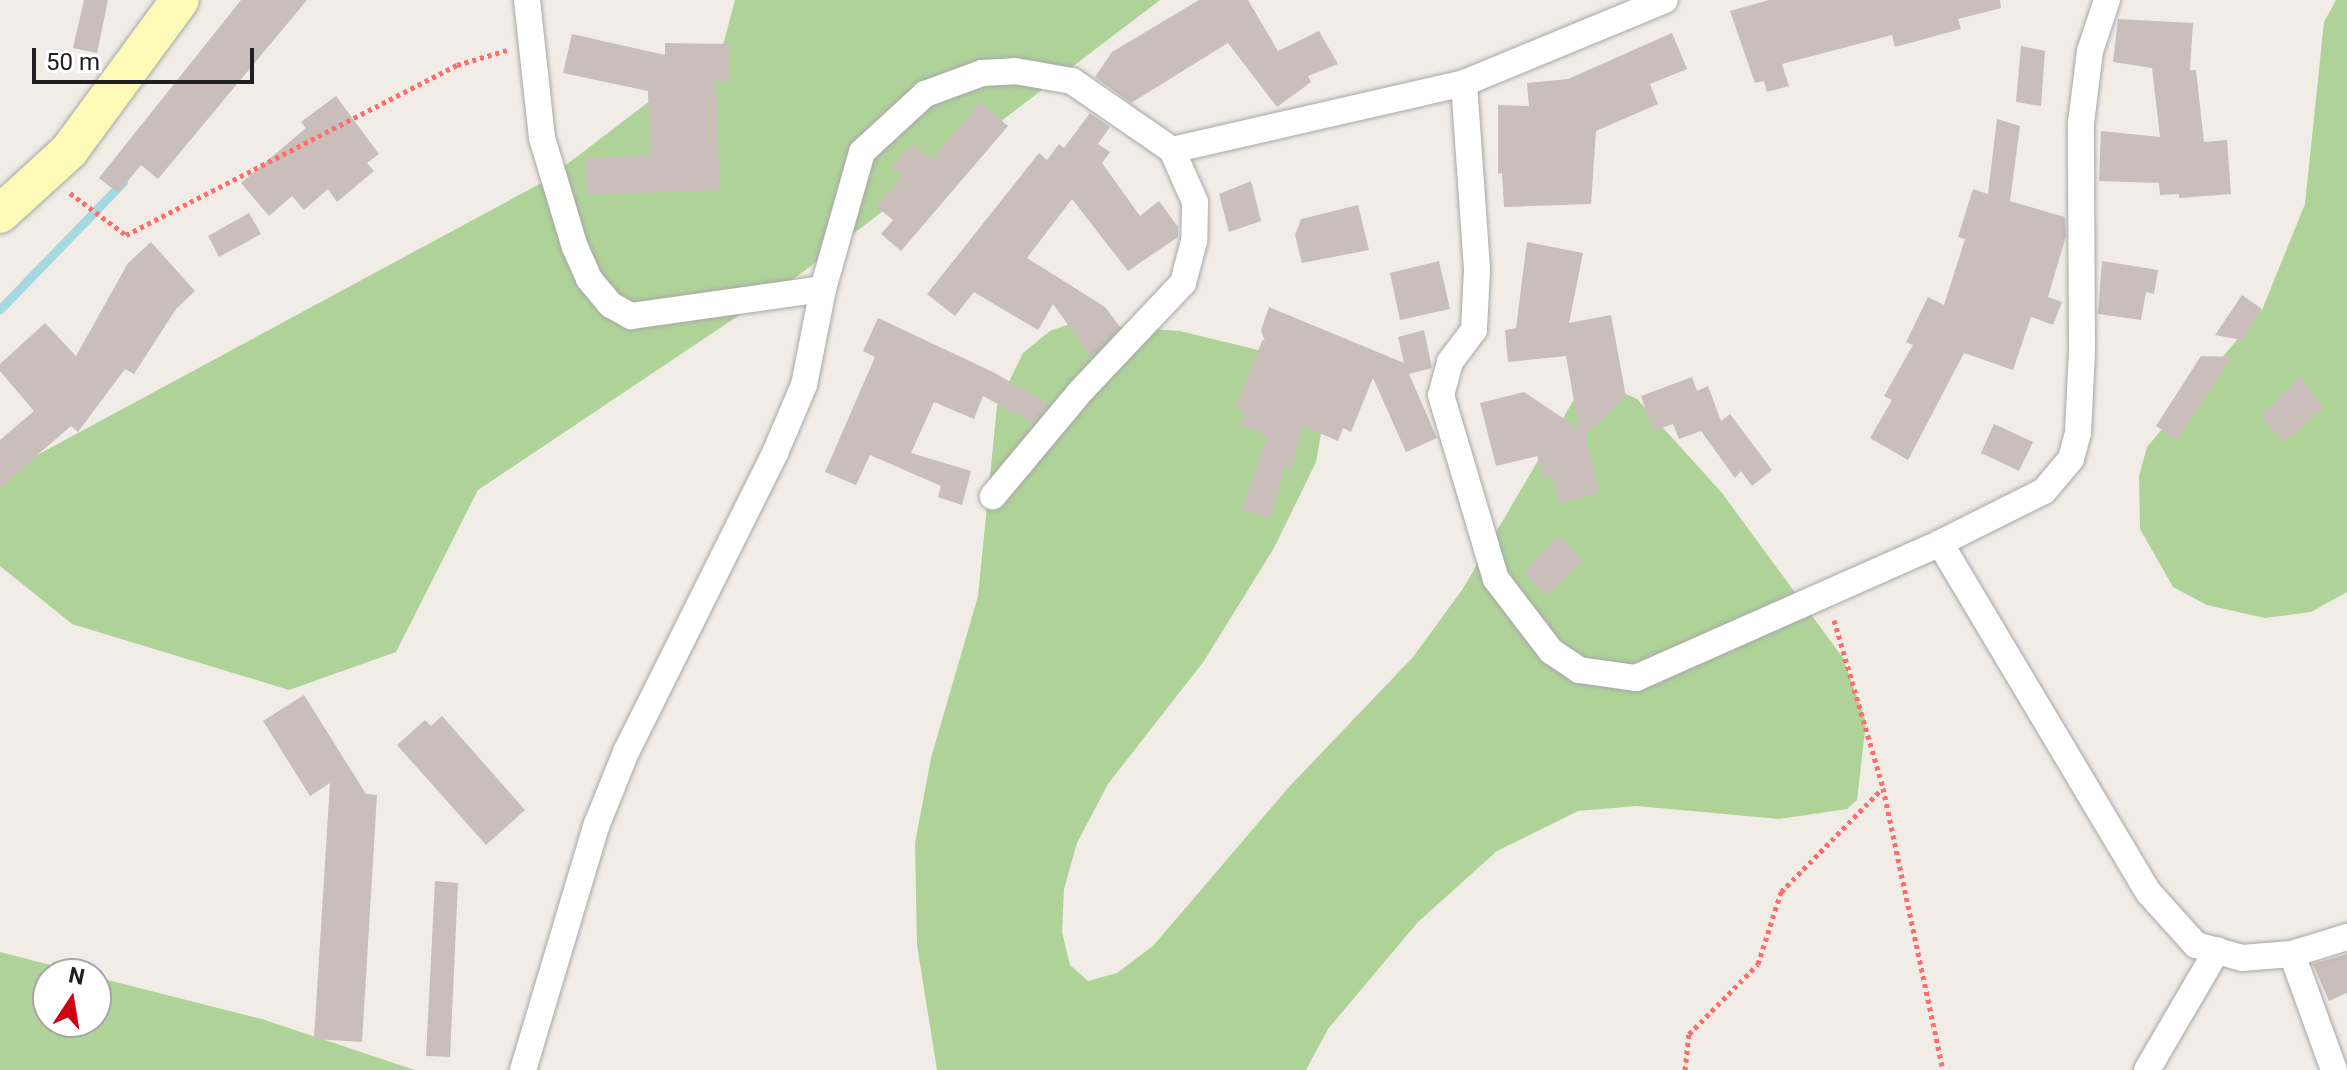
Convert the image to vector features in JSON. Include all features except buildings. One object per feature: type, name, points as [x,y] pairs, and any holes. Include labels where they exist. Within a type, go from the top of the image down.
[{"type":"main road","points":[[0,214],[69,151],[180,0]]},
{"type":"street","points":[[527,0],[546,152],[575,247],[589,279],[611,305],[631,316],[823,289]]},
{"type":"street","points":[[1172,150],[1464,83],[1665,0]]},
{"type":"street","points":[[1464,83],[1477,270],[1474,330],[1450,362],[1441,395],[1496,579],[1551,651],[1579,670],[1636,678],[1940,543],[2044,491],[2071,459],[2078,433],[2082,351],[2081,123],[2090,51],[2107,0]]},
{"type":"street","points":[[523,1070],[597,824],[626,752],[781,440],[804,385],[823,289],[862,152],[925,94],[982,73],[1015,71],[1072,81],[1172,150],[1195,202],[1194,241],[1183,283],[1080,392],[993,496]]},
{"type":"street","points":[[1940,543],[2149,893],[2196,945],[2242,958],[2292,954],[2347,937]]},
{"type":"street","points":[[2147,1070],[2217,950]]},
{"type":"street","points":[[2292,954],[2334,1070]]},
{"type":"path","points":[[45,174],[126,235],[457,65],[534,42]]},
{"type":"path","points":[[1826,595],[1883,788],[1943,1070]]},
{"type":"path","points":[[1685,1070],[1689,1034],[1758,964],[1781,892],[1883,788]]},
{"type":"green space","points":[[735,0],[1160,0],[799,275],[478,490],[396,652],[289,690],[72,624],[0,566],[0,485],[15,467],[545,181],[723,45]]},
{"type":"green space","points":[[2336,0],[2347,0],[2347,592],[2311,612],[2265,618],[2207,605],[2173,587],[2140,529],[2139,476],[2147,447],[2262,310],[2305,204],[2324,22]]},
{"type":"green space","points":[[1072,323],[1180,331],[1286,357],[1327,401],[1316,462],[1274,548],[1204,661],[1108,784],[1077,843],[1064,889],[1062,932],[1070,965],[1088,981],[1117,973],[1153,946],[1288,788],[1413,657],[1462,590],[1576,396],[1601,382],[1637,399],[1722,493],[1843,658],[1866,722],[1857,800],[1847,809],[1779,819],[1637,806],[1578,811],[1497,851],[1418,922],[1328,1029],[1306,1070],[937,1070],[917,945],[915,843],[931,758],[978,596],[997,406],[1023,353],[1050,331]]},
{"type":"green space","points":[[0,952],[32,960],[32,1038],[112,1038],[112,981],[265,1020],[415,1070],[0,1070]]},
{"type":"waterway","points":[[0,309],[123,182]]}]
